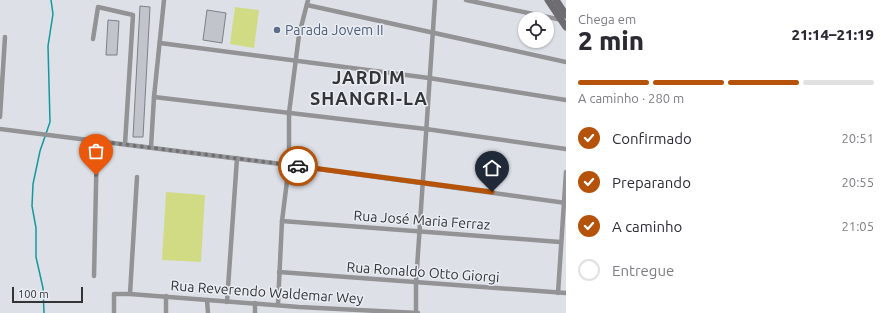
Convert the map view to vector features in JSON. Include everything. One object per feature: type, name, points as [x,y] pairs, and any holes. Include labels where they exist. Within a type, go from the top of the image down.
[{"type":"main road","points":[[548,0],[564,17]]},
{"type":"main road","points":[[556,0],[564,17],[566,27]]},
{"type":"street","points":[[151,147],[154,97],[164,0]]},
{"type":"street","points":[[417,313],[416,283],[435,0]]},
{"type":"street","points":[[466,0],[564,17]]},
{"type":"street","points":[[278,304],[282,221],[289,164],[289,113],[299,35],[307,2],[566,62]]},
{"type":"street","points":[[94,39],[98,7],[133,15],[125,144]]},
{"type":"street","points":[[0,117],[5,37]]},
{"type":"street","points":[[160,43],[429,78],[566,100]]},
{"type":"street","points":[[154,97],[426,129],[566,149]]},
{"type":"street","points":[[0,129],[289,164],[565,203]]},
{"type":"street","points":[[94,276],[97,141]]},
{"type":"street","points":[[227,302],[237,158]]},
{"type":"street","points":[[558,293],[560,242],[565,203],[566,172]]},
{"type":"street","points":[[130,294],[137,177]]},
{"type":"street","name":"Rua José Maria Ferraz","points":[[282,221],[560,242]]},
{"type":"street","name":"Rua Ronaldo Otto Giorgi","points":[[279,272],[566,293]]},
{"type":"street","name":"Rua Reverendo Waldemar Wey","points":[[114,313],[114,294],[278,304],[345,311],[417,313]]},
{"type":"street","points":[[166,296],[166,313]]},
{"type":"street","points":[[207,300],[208,313]]},
{"type":"street","points":[[255,303],[255,313]]},
{"type":"street","points":[[299,307],[299,313]]},
{"type":"green space","points":[[235,7],[259,10],[254,48],[230,44]]},
{"type":"green space","points":[[166,192],[205,195],[201,262],[162,260]]},
{"type":"building","points":[[140,6],[150,7],[143,137],[133,137]]},
{"type":"building","points":[[207,10],[226,13],[222,43],[203,40]]},
{"type":"building","points":[[108,20],[119,21],[117,55],[106,55]]},
{"type":"waterway","points":[[44,313],[43,288],[36,257],[36,228],[32,206],[33,184],[40,151],[50,122],[48,46],[53,14],[51,0]]},
{"type":"way so far","points":[[96,175],[97,141],[298,166]]},
{"type":"place","name":"Parada Jovem II","points":[[277,30]]},
{"type":"district","name":"JARDIM SHANGRI-LA","points":[[369,87]]},
{"type":"route","points":[[298,166],[492,192]]}]
